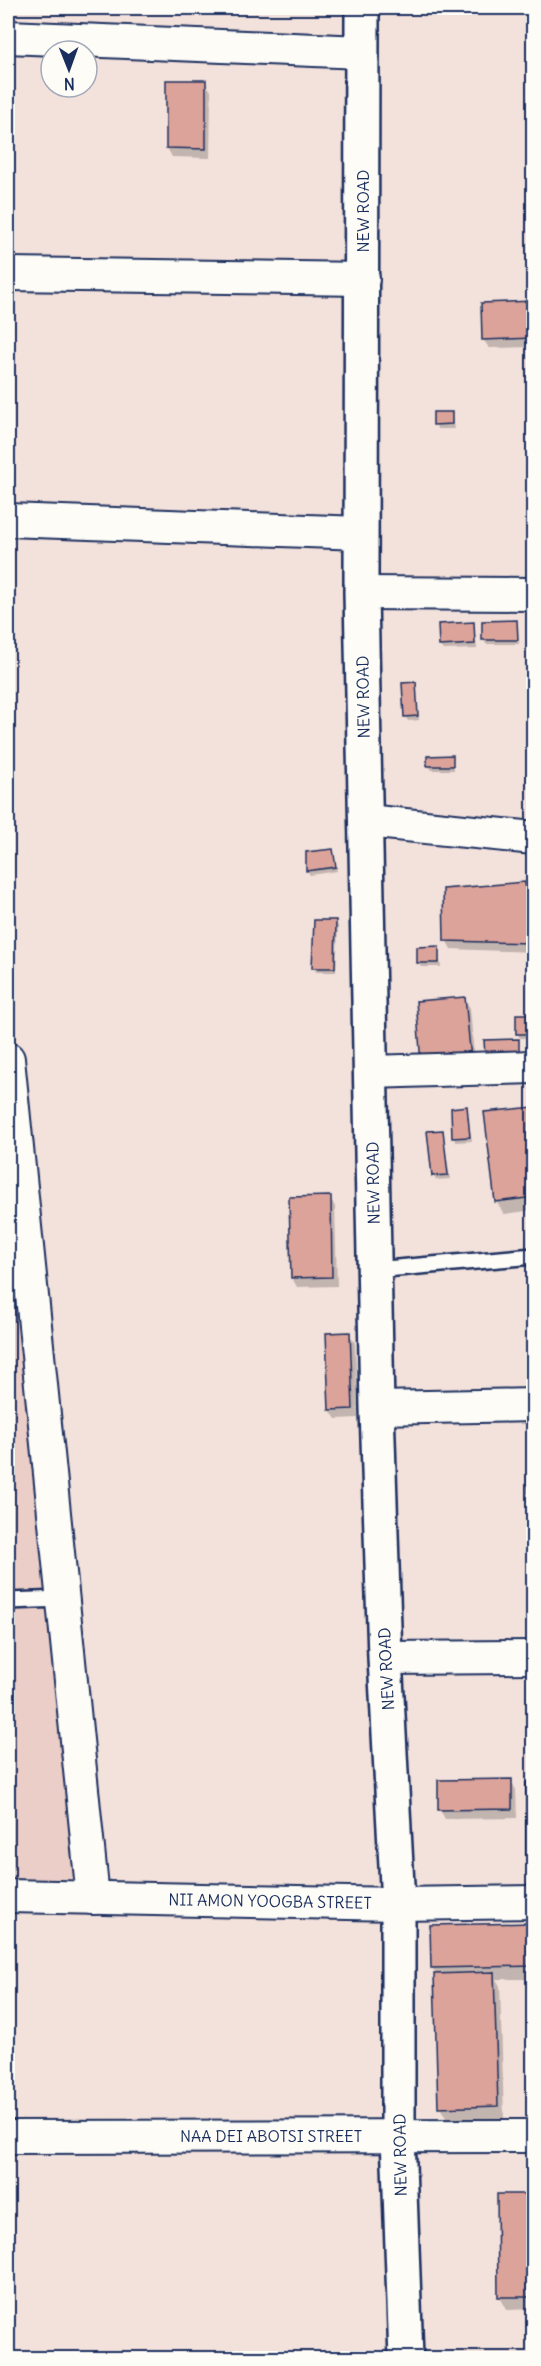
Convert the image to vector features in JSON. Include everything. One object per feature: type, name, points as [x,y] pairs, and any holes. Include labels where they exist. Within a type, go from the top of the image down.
[{"type":"street","name":"NEW ROAD","points":[[362,8],[361,593],[377,1408],[385,1658],[398,1904],[398,2136],[406,2358]]},
{"type":"street","points":[[8,38],[362,52]]},
{"type":"street","points":[[8,274],[363,279]]},
{"type":"street","points":[[8,520],[361,533]]},
{"type":"street","points":[[361,593],[534,594]]},
{"type":"street","points":[[366,821],[534,838]]},
{"type":"street","points":[[8,1059],[93,1898]]},
{"type":"street","points":[[371,1072],[534,1067]]},
{"type":"street","points":[[377,1408],[534,1406]]},
{"type":"street","points":[[385,1658],[534,1657]]},
{"type":"street","name":"NII AMON YOOGBA STREET","points":[[8,1896],[398,1904],[534,1902]]},
{"type":"street","name":"NAA DEI ABOTSI STREET","points":[[8,2137],[534,2136]]},
{"type":"lane","points":[[374,1270],[534,1256]]},
{"type":"lane","points":[[8,1601],[63,1599]]},
{"type":"shaded area","points":[[8,1165],[81,1884],[8,1882]]},
{"type":"building","points":[[166,80],[206,80],[206,149],[166,148]]},
{"type":"building","points":[[534,301],[534,338],[482,340],[481,303]]},
{"type":"building","points":[[433,412],[452,412],[452,424],[433,425]]},
{"type":"building","points":[[517,620],[518,640],[482,640],[482,621]]},
{"type":"building","points":[[474,622],[475,644],[439,646],[438,624]]},
{"type":"building","points":[[416,682],[418,716],[404,717],[402,683]]},
{"type":"building","points":[[453,755],[453,766],[427,766],[427,756]]},
{"type":"building","points":[[333,849],[336,867],[306,871],[306,852]]},
{"type":"building","points":[[525,882],[531,943],[444,941],[443,889]]},
{"type":"building","points":[[314,920],[336,920],[335,968],[312,968]]},
{"type":"building","points":[[439,946],[439,963],[417,963],[417,947]]},
{"type":"building","points":[[465,997],[471,1059],[421,1063],[416,1001]]},
{"type":"building","points":[[516,1014],[534,1014],[534,1034],[516,1034]]},
{"type":"building","points":[[519,1039],[519,1055],[485,1056],[484,1040]]},
{"type":"building","points":[[467,1106],[470,1137],[452,1138],[451,1108]]},
{"type":"building","points":[[534,1107],[534,1197],[495,1202],[484,1112]]},
{"type":"building","points":[[443,1130],[448,1175],[432,1176],[427,1131]]},
{"type":"building","points":[[331,1196],[332,1277],[291,1278],[289,1197]]},
{"type":"building","points":[[350,1332],[353,1409],[329,1410],[326,1333]]},
{"type":"building","points":[[528,1477],[534,1477],[534,1513],[529,1513]]},
{"type":"building","points":[[512,1779],[512,1809],[438,1810],[438,1780]]},
{"type":"building","points":[[534,1782],[534,1855],[526,1855],[526,1783]]},
{"type":"building","points":[[534,1923],[534,1966],[431,1968],[430,1925]]},
{"type":"building","points":[[494,1972],[498,2106],[438,2108],[434,1974]]},
{"type":"building","points":[[497,2194],[534,2194],[534,2297],[498,2297]]}]
